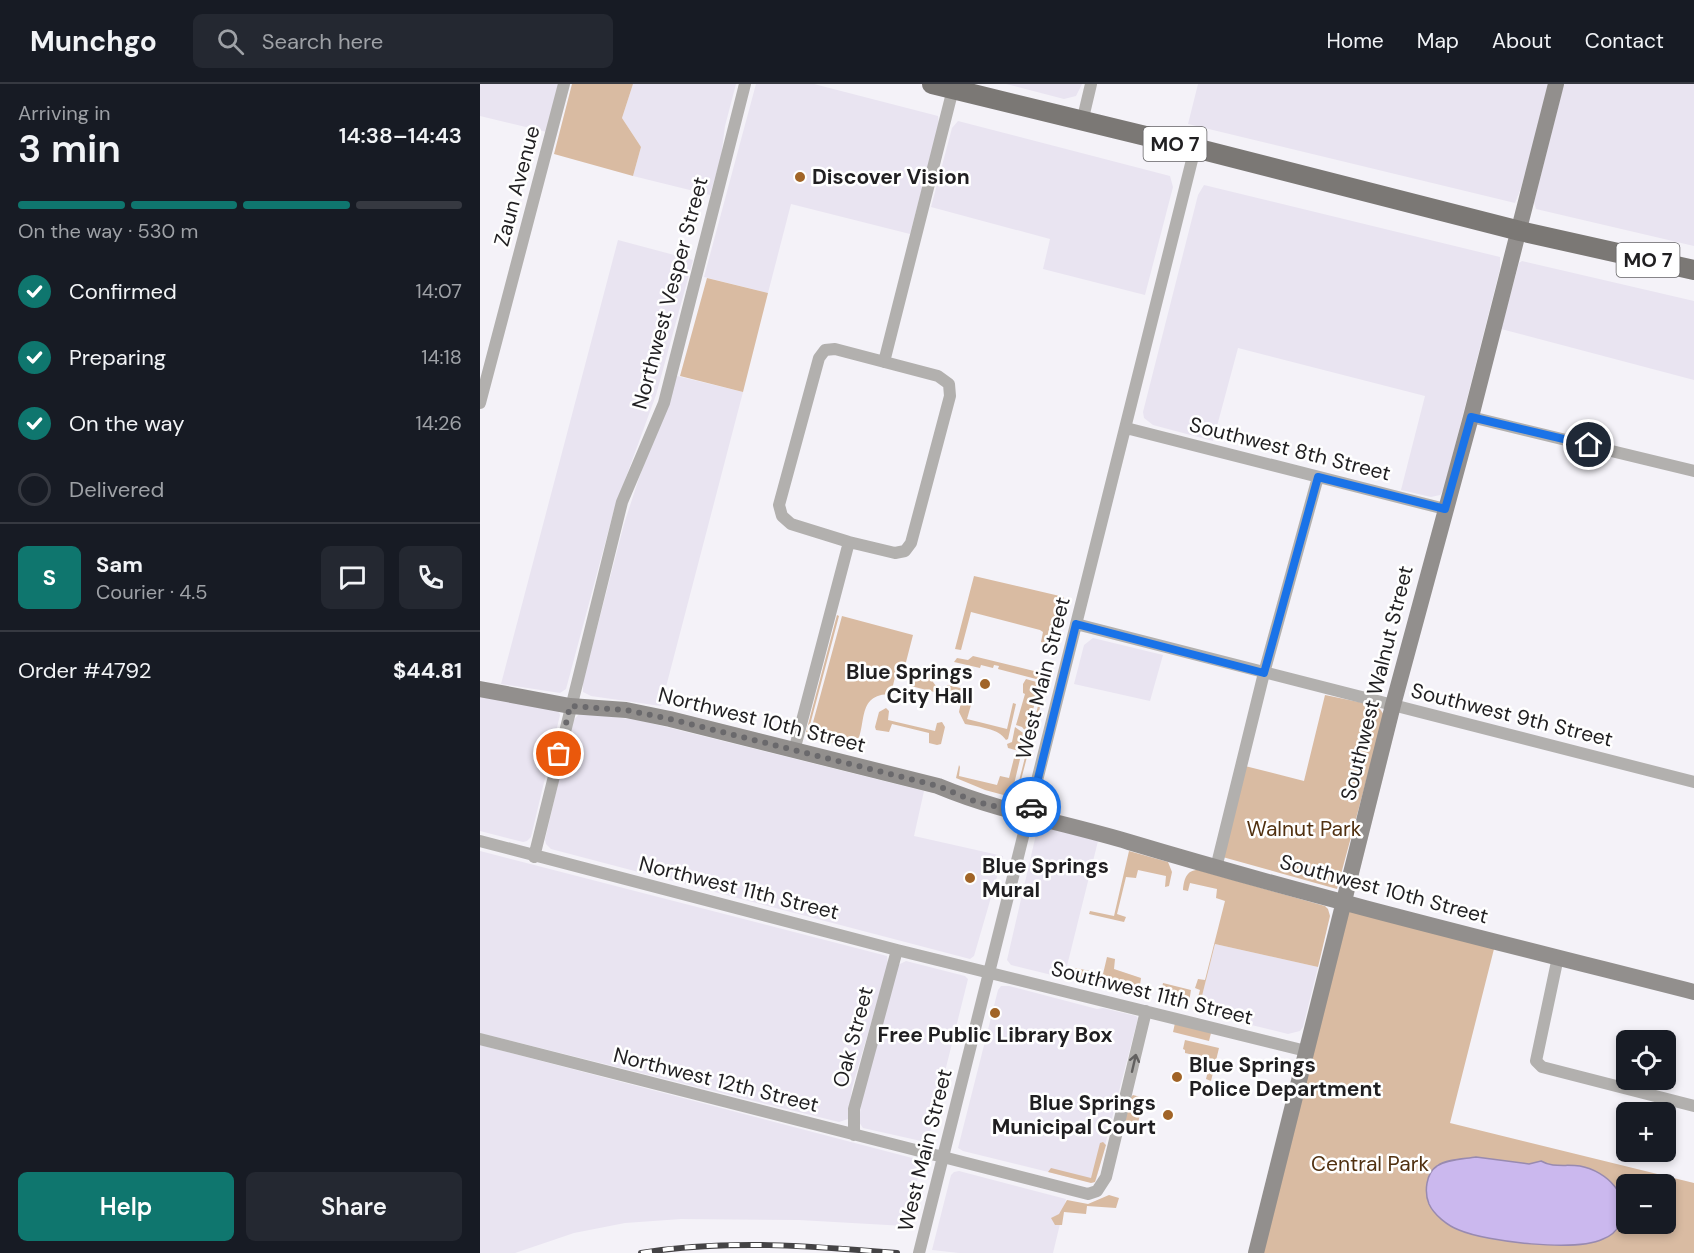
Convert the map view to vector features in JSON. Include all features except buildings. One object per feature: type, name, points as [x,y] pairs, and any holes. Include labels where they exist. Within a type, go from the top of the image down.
[{"type":"main road","name":"MO 7","points":[[932,84],[1196,148],[1520,231],[1694,270]]},
{"type":"street","name":"Zaun Avenue","points":[[480,402],[564,84]]},
{"type":"street","name":"Northwest Vesper Street","points":[[534,856],[622,502],[664,404],[745,84]]},
{"type":"street","points":[[1082,122],[1091,84]]},
{"type":"street","name":"Southwest Walnut Street","points":[[1258,1246],[1393,705],[1520,231],[1556,84]]},
{"type":"street","points":[[884,362],[953,89]]},
{"type":"street","name":"West Main Street","points":[[919,1253],[1196,148]]},
{"type":"street","points":[[835,349],[884,362],[938,376],[949,384],[950,396],[911,543],[905,551],[895,553],[791,524],[782,516],[779,506],[819,358],[825,350],[835,349]]},
{"type":"street","points":[[1471,417],[1694,471]]},
{"type":"street","name":"Southwest 8th Street","points":[[1126,428],[1445,509]]},
{"type":"street","points":[[1216,868],[1264,673],[1318,477]]},
{"type":"street","points":[[794,750],[849,542]]},
{"type":"street","name":"Southwest 9th Street","points":[[1076,624],[1694,782]]},
{"type":"street","name":"Northwest 10th Street","points":[[480,689],[570,706],[626,710],[710,728],[938,786],[974,801],[1029,815]]},
{"type":"street","name":"Southwest 10th Street","points":[[1029,815],[1344,903],[1694,992]]},
{"type":"street","name":"Northwest 11th Street","points":[[480,841],[989,972]]},
{"type":"street","name":"Oak Street","points":[[854,1135],[854,1109],[897,950]]},
{"type":"street","points":[[1558,957],[1536,1061],[1542,1067],[1694,1106]]},
{"type":"street","name":"Southwest 11th Street","points":[[989,972],[1306,1051]]},
{"type":"street","name":"Northwest 12th Street","points":[[480,1039],[1083,1194],[1095,1193],[1104,1181],[1146,1011]]},
{"type":"shaded area","points":[[480,84],[559,84],[547,132],[480,116]]},
{"type":"shaded area","points":[[633,84],[736,84],[725,126],[721,157],[710,195],[633,176],[641,147],[622,118]]},
{"type":"shaded area","points":[[756,84],[814,84],[938,116],[939,125],[910,234],[791,204],[768,293],[704,277]]},
{"type":"shaded area","points":[[1006,84],[1082,84],[1076,96],[1064,99]]},
{"type":"shaded area","points":[[1198,84],[1550,84],[1515,203],[1188,124]]},
{"type":"shaded area","points":[[1564,84],[1694,84],[1694,246],[1536,209],[1534,202]]},
{"type":"shaded area","points":[[958,121],[1170,176],[1173,187],[1145,295],[1043,269],[1050,239],[931,207],[952,128]]},
{"type":"shaded area","points":[[1204,185],[1500,257],[1500,269],[1444,489],[1440,495],[1431,497],[1401,490],[1425,396],[1238,348],[1213,441],[1153,425],[1144,418],[1143,412],[1198,195]]},
{"type":"shaded area","points":[[618,240],[693,260],[656,395],[614,510],[566,689],[560,693],[501,684]]},
{"type":"shaded area","points":[[1522,261],[1694,301],[1694,380],[1501,329],[1519,263]]},
{"type":"shaded area","points":[[677,376],[743,392],[661,706],[591,696],[583,692],[583,682],[624,524]]},
{"type":"shaded area","points":[[1093,638],[1163,655],[1150,701],[1074,684],[1084,645]]},
{"type":"shaded area","points":[[480,695],[558,710],[560,715],[531,837],[527,841],[523,842],[480,831]]},
{"type":"shaded area","points":[[580,713],[638,720],[924,791],[914,836],[1003,856],[974,956],[970,959],[551,849],[545,840],[572,722]]},
{"type":"shaded area","points":[[1041,826],[1098,841],[1064,978],[1011,965],[1007,960],[1037,830]]},
{"type":"shaded area","points":[[480,851],[887,956],[888,965],[852,1088],[848,1119],[839,1122],[480,1033]]},
{"type":"shaded area","points":[[1215,944],[1318,967],[1303,1027],[1300,1031],[1288,1034],[1198,1012]]},
{"type":"shaded area","points":[[906,961],[965,976],[968,979],[929,1136],[921,1141],[863,1128],[859,1122],[862,1095],[898,965]]},
{"type":"shaded area","points":[[1001,986],[1009,986],[1138,1018],[1096,1180],[1093,1183],[958,1148],[998,990]]},
{"type":"shaded area","points":[[480,1045],[916,1159],[921,1166],[905,1226],[799,1220],[681,1219],[625,1223],[574,1233],[515,1253],[480,1253]]},
{"type":"shaded area","points":[[1476,1157],[1529,1164],[1541,1161],[1590,1169],[1608,1179],[1616,1189],[1616,1230],[1606,1238],[1590,1243],[1553,1245],[1510,1242],[1455,1228],[1446,1223],[1431,1208],[1426,1189],[1433,1169],[1451,1161]]},
{"type":"shaded area","points":[[959,1171],[1066,1199],[1053,1253],[959,1253],[932,1250],[951,1175]]},
{"type":"green space","points":[[572,84],[633,84],[622,118],[641,147],[633,176],[554,154]]},
{"type":"green space","points":[[707,278],[768,293],[743,392],[680,376]]},
{"type":"green space","points":[[974,576],[1064,597],[1051,645],[1041,642],[1043,632],[1040,630],[971,612],[961,650],[955,649]]},
{"type":"green space","points":[[837,615],[839,616],[807,736],[805,736]]},
{"type":"green space","points":[[842,616],[913,635],[905,666],[898,664],[891,694],[879,695],[867,706],[854,748],[809,737]]},
{"type":"green space","points":[[973,656],[1042,673],[1040,680],[998,669],[999,666],[994,665],[993,668],[981,665],[980,668],[954,662],[957,658],[968,660]]},
{"type":"green space","points":[[909,667],[936,674],[933,682],[939,690],[938,693],[911,686],[912,680],[901,678],[903,671],[908,672]]},
{"type":"green space","points":[[1046,674],[1048,677],[1016,799],[1015,797]]},
{"type":"green space","points":[[1026,679],[1040,683],[1027,733],[1022,727],[1016,725],[1025,694],[1023,684]]},
{"type":"green space","points":[[947,685],[974,691],[972,699],[945,695]]},
{"type":"green space","name":"Walnut Park","points":[[1325,695],[1378,706],[1384,715],[1337,889],[1219,856],[1241,765],[1304,781]]},
{"type":"green space","points":[[968,701],[971,705],[967,719],[1007,729],[1013,703],[1016,704],[1008,739],[1006,740],[993,730],[965,724],[959,712],[961,702]]},
{"type":"green space","points":[[886,708],[889,711],[888,720],[935,731],[937,723],[942,722],[945,727],[941,744],[929,743],[929,733],[892,724],[889,732],[876,730],[879,712]]},
{"type":"green space","points":[[1015,727],[1026,735],[1022,752],[1008,748],[1007,744],[1012,742]]},
{"type":"green space","points":[[1015,754],[1021,755],[1011,797],[985,790],[956,778],[959,765],[959,776],[997,785],[1000,776],[1009,778]]},
{"type":"green space","points":[[1129,851],[1168,862],[1172,872],[1169,886],[1165,887],[1166,876],[1138,870],[1136,878],[1126,877],[1117,914],[1126,917],[1124,922],[1089,914],[1090,911],[1114,916]]},
{"type":"green space","points":[[1198,870],[1325,906],[1330,916],[1318,967],[1215,944],[1200,1004],[1196,1005],[1200,990],[1195,988],[1198,979],[1205,980],[1225,901],[1216,898],[1217,889],[1190,883],[1188,891],[1183,890],[1188,874]]},
{"type":"green space","name":"Central Park","points":[[1344,903],[1496,941],[1450,1123],[1657,1174],[1616,1174],[1616,1234],[1676,1234],[1676,1179],[1694,1183],[1694,1253],[1256,1253]]},
{"type":"green space","points":[[1107,957],[1115,959],[1114,969],[1141,978],[1140,985],[1133,989],[1072,976],[1076,968],[1103,974]]},
{"type":"green space","points":[[1163,983],[1191,990],[1189,1002],[1181,1001],[1182,998],[1175,996],[1175,993],[1169,992],[1166,996],[1161,993]]},
{"type":"green space","points":[[1175,1023],[1211,1033],[1209,1041],[1173,1032]]},
{"type":"green space","points":[[1185,1040],[1219,1048],[1211,1081],[1206,1079],[1211,1059],[1185,1053],[1183,1049]]},
{"type":"green space","points":[[1133,1095],[1144,1098],[1138,1123],[1131,1134],[1122,1130],[1130,1098]]},
{"type":"green space","points":[[1103,1142],[1106,1145],[1095,1182],[1091,1183],[1048,1172],[1051,1168],[1091,1178],[1100,1143]]},
{"type":"green space","points":[[1109,1195],[1119,1198],[1116,1208],[1087,1206],[1086,1214],[1064,1212],[1062,1225],[1055,1225],[1051,1218],[1059,1214],[1067,1200],[1088,1204]]},
{"type":"railway","points":[[641,1253],[737,1245],[801,1246],[897,1253]]},
{"type":"way so far","points":[[559,754],[570,706],[626,710],[710,728],[938,786],[974,801],[1029,815],[1031,807]]},
{"type":"place","name":"Discover Vision","points":[[800,177]]},
{"type":"place","name":"Blue Springs City Hall","points":[[985,684]]},
{"type":"place","name":"Blue Springs Mural","points":[[970,878]]},
{"type":"place","name":"Free Public Library Box","points":[[995,1013]]},
{"type":"place","name":"Blue Springs Police Department","points":[[1177,1077]]},
{"type":"place","name":"Blue Springs Municipal Court","points":[[1168,1115]]},
{"type":"route","points":[[1031,807],[1076,624],[1264,673],[1318,477],[1445,509],[1471,417],[1589,445]]}]
